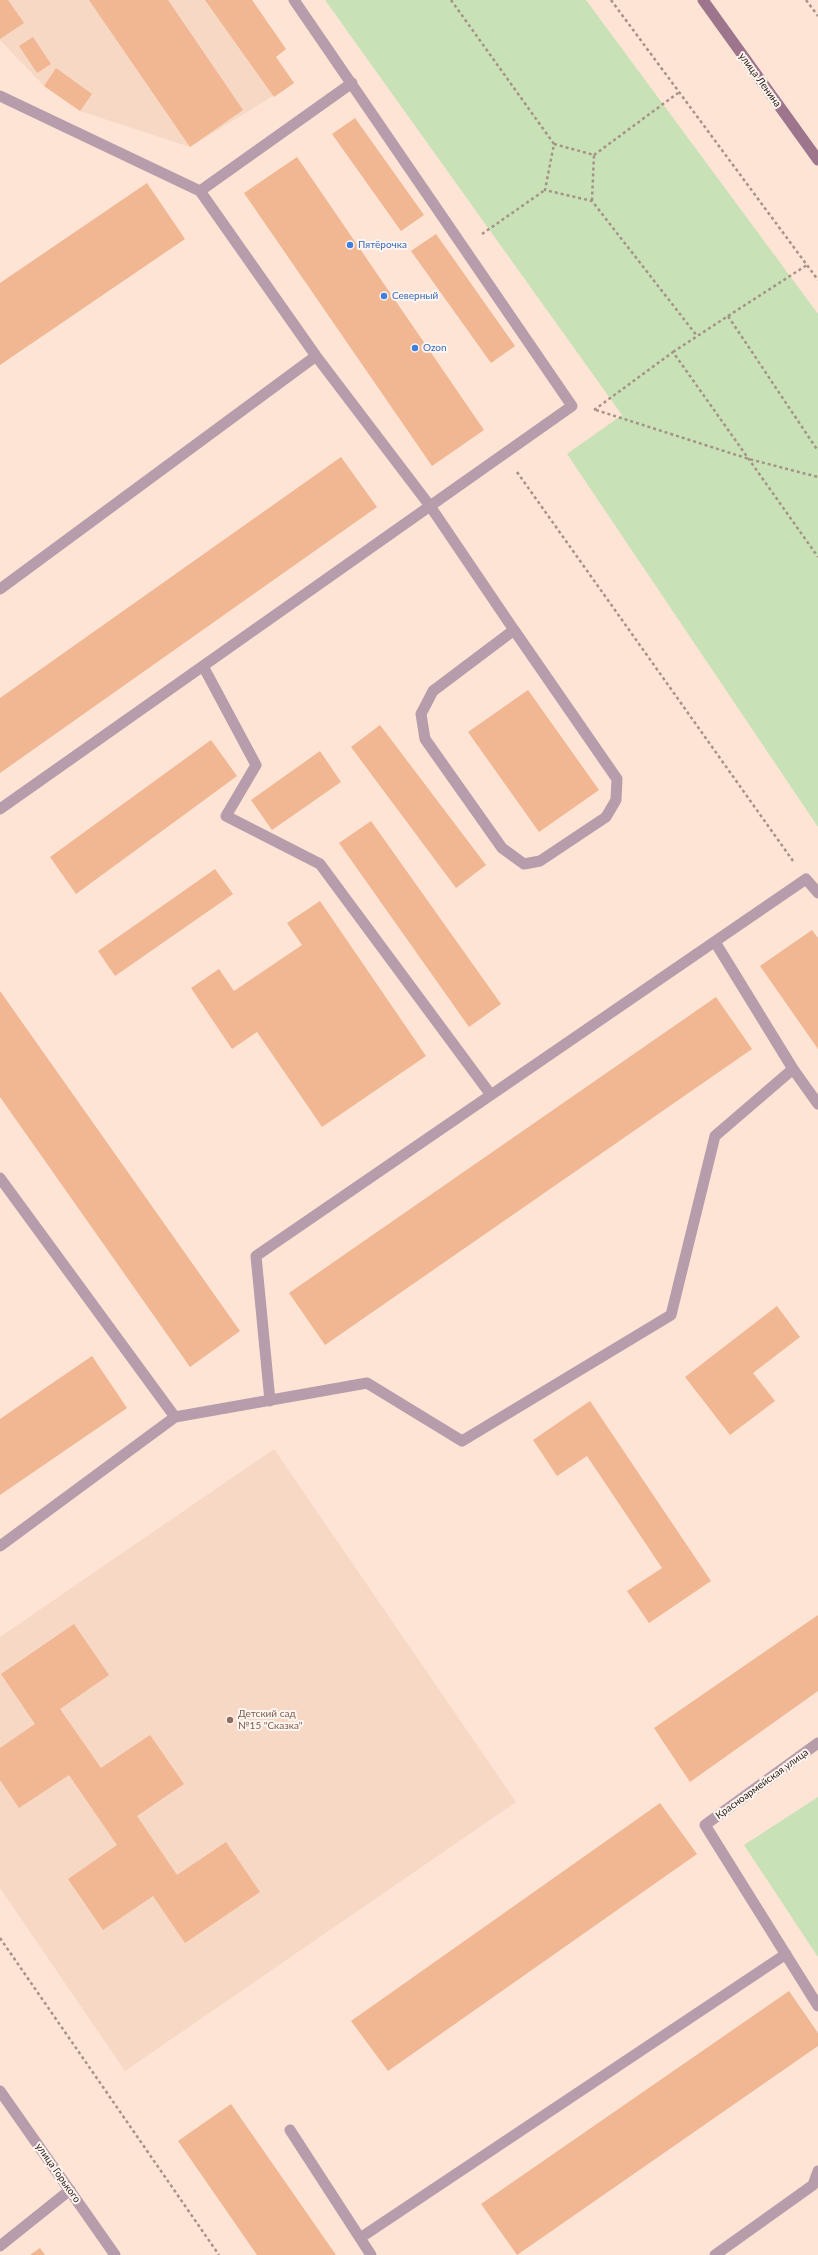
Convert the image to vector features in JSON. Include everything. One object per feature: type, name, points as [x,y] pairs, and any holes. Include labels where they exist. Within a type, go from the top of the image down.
[{"type":"main road","name":"улица Ленина","points":[[703,0],[818,160]]},
{"type":"street","points":[[0,809],[572,406],[294,0]]},
{"type":"street","points":[[200,191],[352,84]]},
{"type":"street","points":[[0,96],[200,191],[316,356],[430,506],[617,779],[616,800],[606,817],[540,861],[524,864],[502,848],[425,739],[421,714],[433,691],[514,630]]},
{"type":"street","points":[[0,589],[316,356]]},
{"type":"street","points":[[203,666],[256,765],[226,816],[320,864],[491,1095]]},
{"type":"street","points":[[270,1401],[256,1256],[806,879],[818,893]]},
{"type":"street","points":[[715,942],[793,1069],[818,1104]]},
{"type":"street","points":[[0,1546],[175,1418],[367,1383],[462,1441],[671,1315],[715,1136],[793,1069]]},
{"type":"street","points":[[0,1178],[175,1418]]},
{"type":"street","name":"Красноармейская улица","points":[[786,1954],[705,1825],[818,1743]]},
{"type":"street","points":[[360,2238],[786,1954],[818,2006]]},
{"type":"street","name":"улица Горького","points":[[0,2091],[115,2255]]},
{"type":"street","points":[[290,2130],[371,2255]]},
{"type":"street","points":[[715,2255],[813,2185],[818,2171]]},
{"type":"street","points":[[0,2246],[70,2190]]},
{"type":"path","points":[[451,0],[554,144],[594,155]]},
{"type":"path","points":[[611,0],[678,93],[818,280]]},
{"type":"path","points":[[806,0],[818,16]]},
{"type":"path","points":[[594,155],[678,93]]},
{"type":"path","points":[[462,247],[545,190],[554,144]]},
{"type":"path","points":[[592,201],[594,155]]},
{"type":"path","points":[[545,190],[592,201],[697,336]]},
{"type":"path","points":[[595,410],[673,352],[807,265]]},
{"type":"path","points":[[728,316],[818,451]]},
{"type":"path","points":[[673,352],[818,557]]},
{"type":"path","points":[[572,406],[595,410],[749,459],[818,477]]},
{"type":"path","points":[[505,454],[806,879]]},
{"type":"path","points":[[0,1938],[219,2255]]},
{"type":"shaded area","points":[[0,0],[252,0],[286,49],[276,57],[294,83],[190,147],[80,111],[44,86],[0,40]]},
{"type":"shaded area","name":"Детский сад №15 \"Сказка\"","points":[[274,1449],[516,1802],[125,2071],[0,1888],[0,1637]]},
{"type":"green space","points":[[325,0],[586,0],[818,314],[818,827],[567,454],[622,415]]},
{"type":"green space","points":[[818,1797],[818,1957],[744,1845]]},
{"type":"building","points":[[0,0],[8,0],[24,23],[0,39]]},
{"type":"building","points":[[89,0],[168,0],[243,110],[190,147]]},
{"type":"building","points":[[205,0],[252,0],[286,49],[276,57],[294,83],[274,97]]},
{"type":"building","points":[[33,37],[51,64],[37,73],[19,46]]},
{"type":"building","points":[[56,68],[92,94],[80,111],[44,86]]},
{"type":"building","points":[[355,118],[424,215],[401,231],[332,134]]},
{"type":"building","points":[[297,157],[484,430],[432,466],[244,193]]},
{"type":"building","points":[[147,183],[185,239],[0,365],[0,283]]},
{"type":"building","points":[[436,234],[515,346],[491,363],[411,251]]},
{"type":"building","points":[[341,457],[377,507],[0,773],[0,698]]},
{"type":"building","points":[[528,690],[599,790],[539,832],[468,732]]},
{"type":"building","points":[[380,725],[486,865],[456,888],[351,747]]},
{"type":"building","points":[[211,740],[237,776],[76,894],[50,857]]},
{"type":"building","points":[[320,751],[341,782],[272,830],[251,800]]},
{"type":"building","points":[[371,821],[501,1004],[469,1027],[339,843]]},
{"type":"building","points":[[215,869],[233,894],[115,976],[98,951]]},
{"type":"building","points":[[320,901],[426,1056],[322,1127],[257,1032],[232,1049],[191,988],[219,969],[234,991],[302,945],[287,923]]},
{"type":"building","points":[[812,930],[818,938],[818,1049],[760,966]]},
{"type":"building","points":[[0,991],[240,1331],[190,1367],[0,1097]]},
{"type":"building","points":[[716,997],[752,1049],[325,1345],[289,1293]]},
{"type":"building","points":[[777,1306],[800,1337],[753,1373],[775,1401],[730,1435],[685,1377]]},
{"type":"building","points":[[92,1356],[127,1408],[0,1495],[0,1419]]},
{"type":"building","points":[[590,1401],[711,1581],[649,1623],[627,1591],[662,1568],[587,1456],[557,1476],[533,1440]]},
{"type":"building","points":[[818,1615],[818,1691],[690,1782],[654,1728]]},
{"type":"building","points":[[74,1624],[109,1675],[60,1709],[101,1768],[150,1735],[184,1784],[137,1816],[177,1875],[226,1842],[260,1892],[185,1943],[153,1896],[103,1930],[68,1879],[117,1845],[69,1775],[19,1808],[0,1780],[0,1748],[35,1724],[1,1674]]},
{"type":"building","points":[[660,1803],[697,1854],[388,2071],[351,2021]]},
{"type":"building","points":[[789,1991],[818,2033],[818,2046],[517,2255],[481,2204]]},
{"type":"building","points":[[231,2104],[336,2255],[257,2255],[178,2141]]},
{"type":"building","points":[[40,2248],[45,2255],[30,2255]]},
{"type":"place","name":"Пятёрочка","points":[[350,245]]},
{"type":"place","name":"Северный","points":[[384,296]]},
{"type":"place","name":"Ozon","points":[[415,348]]},
{"type":"place","name":"Детский сад №15 \"Сказка\"","points":[[230,1720]]}]
